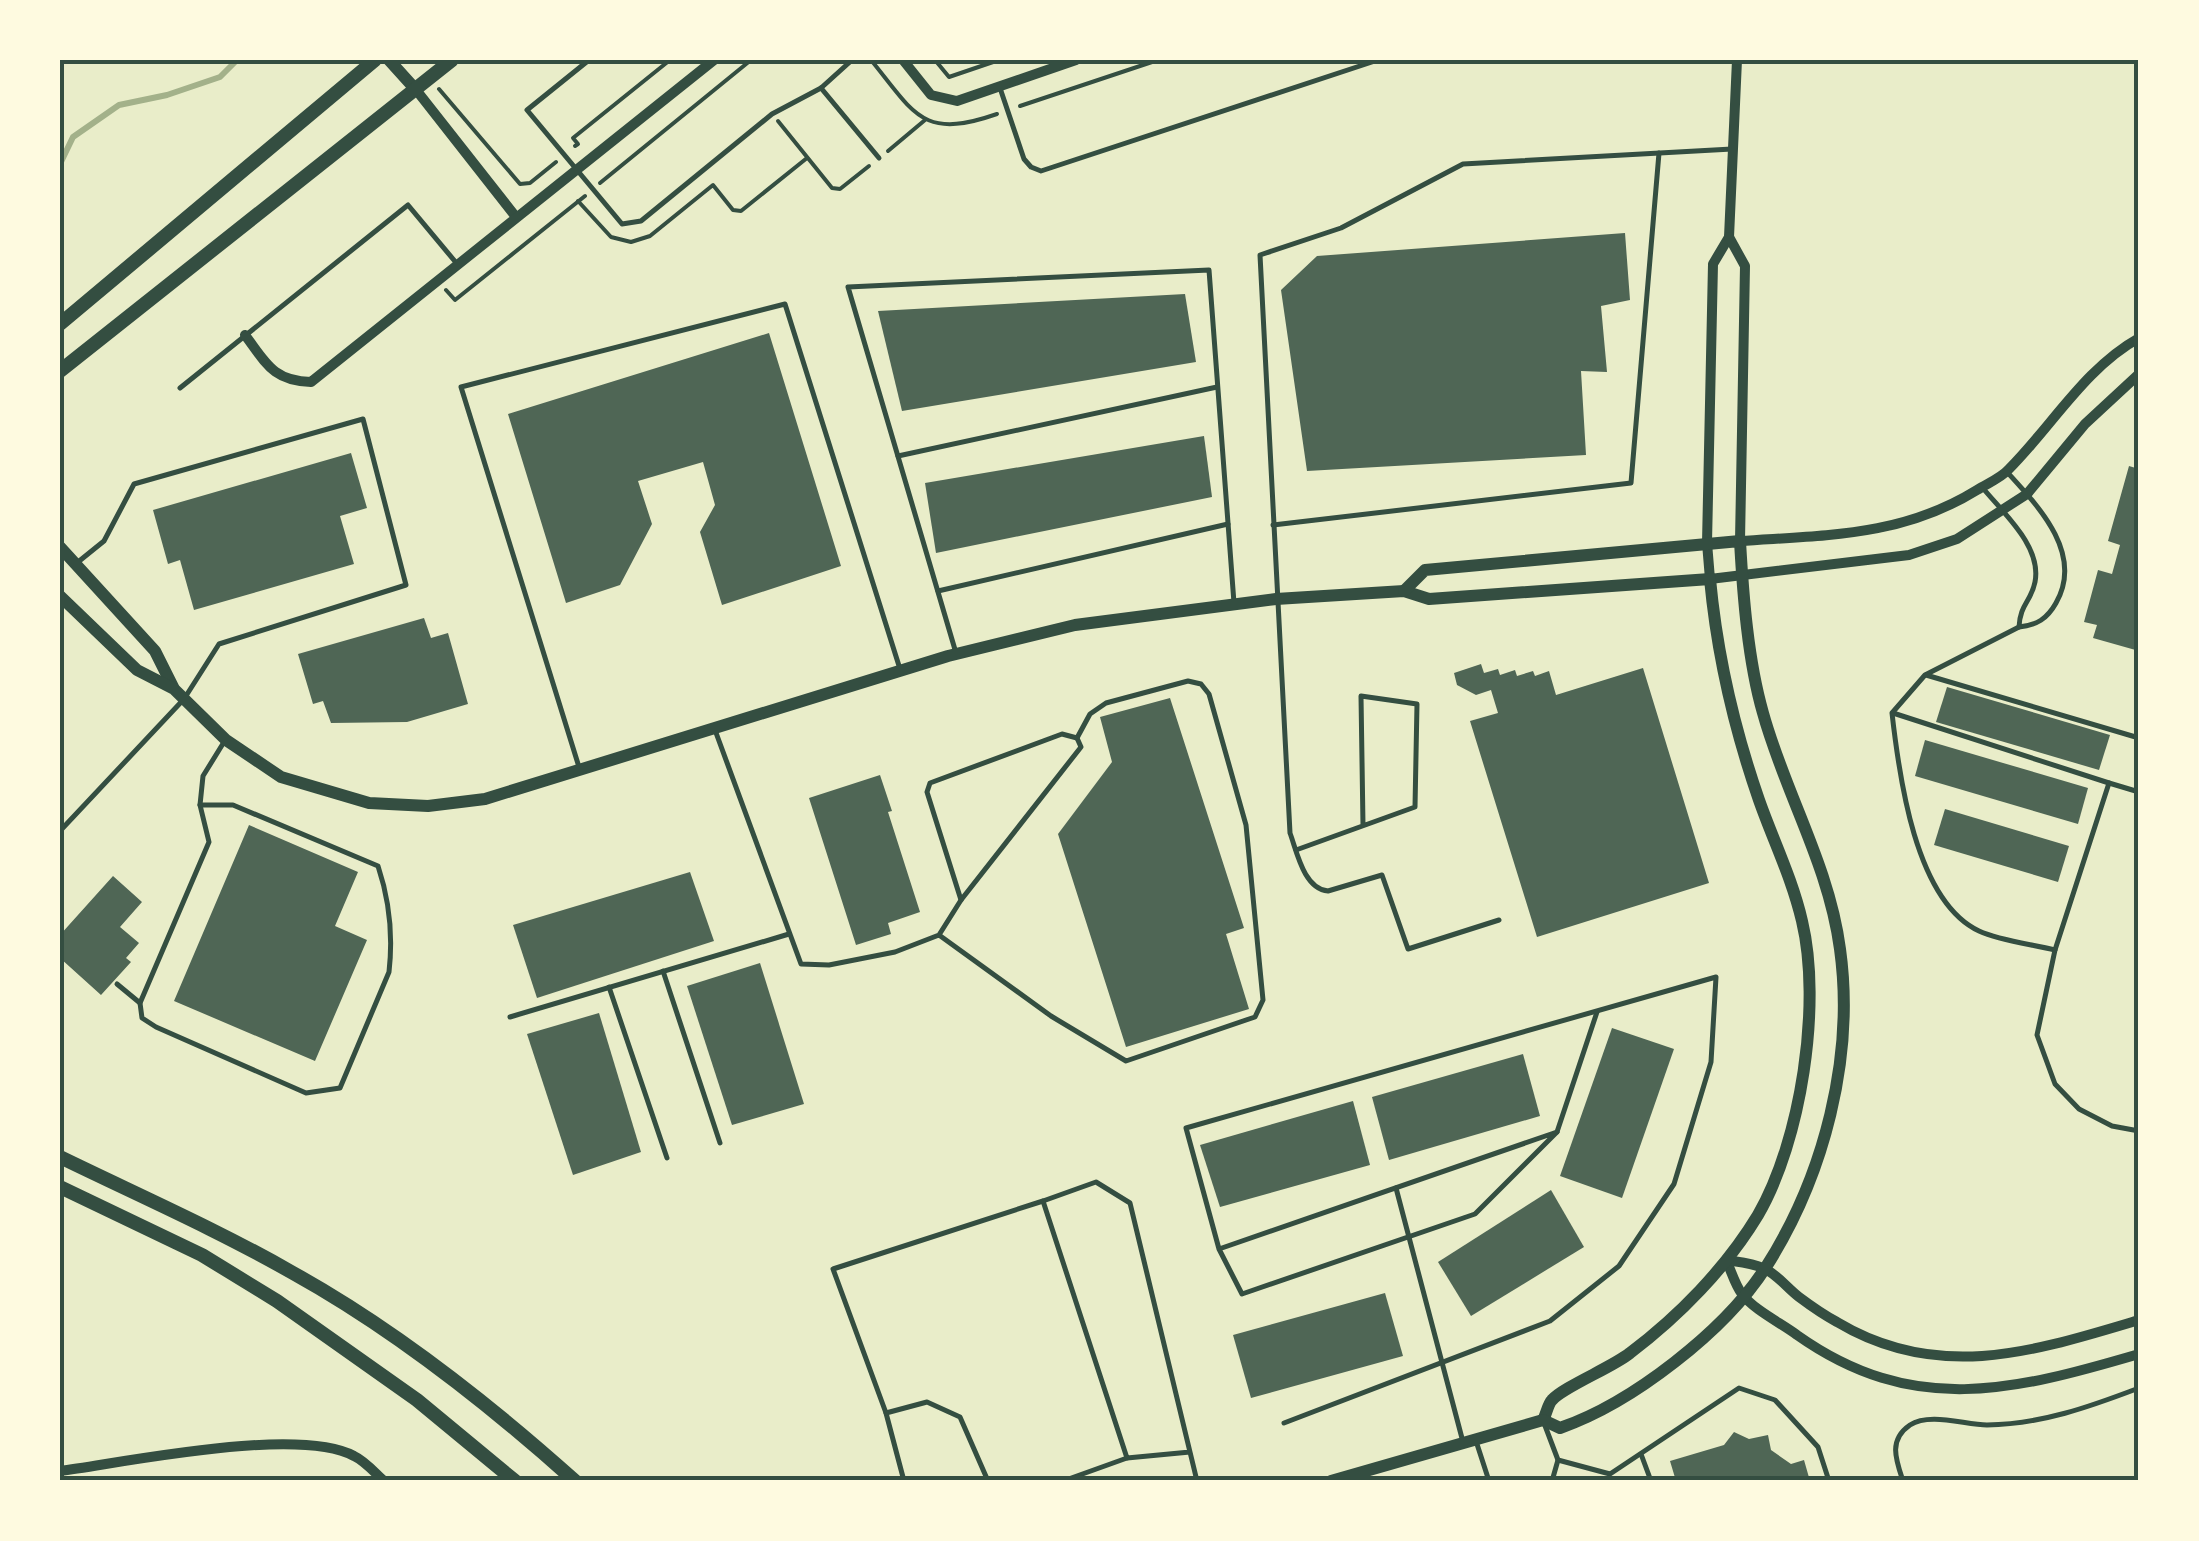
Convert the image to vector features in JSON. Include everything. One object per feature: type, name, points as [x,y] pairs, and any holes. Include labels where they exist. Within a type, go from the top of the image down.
[{"type":"main road","points":[[60,324],[375,60]]},
{"type":"main road","points":[[60,371],[452,60]]},
{"type":"main road","points":[[60,1158],[278,1265],[354,1310],[444,1374],[576,1481]]},
{"type":"main road","points":[[60,1186],[202,1255],[276,1301],[416,1400],[515,1481]]},
{"type":"street","points":[[389,60],[516,216]]},
{"type":"street","points":[[244,335],[280,376],[294,382],[312,382],[714,60]]},
{"type":"street","points":[[903,60],[931,95],[957,102],[1076,60]]},
{"type":"street","points":[[1543,1420],[1552,1399],[1626,1356],[1663,1326],[1726,1260],[1758,1215],[1791,1136],[1806,1047],[1808,967],[1803,924],[1732,715],[1714,625],[1710,579],[1713,264],[1729,237],[1737,60]]},
{"type":"street","points":[[1331,1481],[1543,1420],[1560,1428],[1625,1397],[1688,1350],[1765,1268],[1800,1200],[1826,1132],[1841,1049],[1843,978],[1835,922],[1816,850],[1764,716],[1742,575],[1744,266],[1729,237]]},
{"type":"street","points":[[1404,591],[1425,570],[1873,531],[1906,524],[1950,508],[2007,472],[2090,377],[2139,338]]},
{"type":"street","points":[[60,596],[137,670],[179,694],[226,740],[280,777],[368,803],[428,806],[485,798],[956,654],[1075,625],[1276,599],[1404,591],[1429,600],[1710,579],[1909,555],[1956,539],[2027,494],[2085,424],[2139,374]]},
{"type":"street","points":[[60,547],[154,651],[179,694]]},
{"type":"street","points":[[1726,1260],[1765,1268],[1838,1324],[1872,1340],[1918,1354],[1964,1359],[2009,1355],[2139,1320]]},
{"type":"street","points":[[1726,1260],[1742,1295],[1837,1360],[1914,1385],[1971,1392],[2002,1389],[2055,1379],[2139,1354]]},
{"type":"street","points":[[60,1471],[273,1443],[314,1445],[354,1456],[384,1481]]},
{"type":"lane","points":[[589,60],[528,110],[622,224],[629,225],[641,221],[772,114],[821,88],[852,60]]},
{"type":"lane","points":[[999,85],[1024,159],[1041,171],[1378,60]]},
{"type":"lane","points":[[821,88],[879,158]]},
{"type":"lane","points":[[1499,920],[1408,949],[1382,874],[1328,891],[1318,890],[1296,850],[1290,833],[1260,255],[1341,228],[1463,164],[1735,149]]},
{"type":"lane","points":[[1272,525],[1631,483],[1659,153]]},
{"type":"lane","points":[[180,388],[408,205],[458,265]]},
{"type":"lane","points":[[956,654],[848,287],[1209,270],[1234,603]]},
{"type":"lane","points":[[580,770],[461,387],[785,304],[900,671]]},
{"type":"lane","points":[[898,456],[1218,387]]},
{"type":"lane","points":[[60,831],[219,644],[406,585],[362,419],[134,484],[104,541],[76,564]]},
{"type":"lane","points":[[2007,472],[2053,530],[2065,573],[2062,589],[2049,614],[2036,625],[2019,627],[1925,675],[1892,713],[1900,783],[1940,898],[1978,930],[2055,950]]},
{"type":"lane","points":[[1982,487],[2032,551],[2035,562],[2035,582],[2020,610],[2019,627]]},
{"type":"lane","points":[[938,590],[1228,524]]},
{"type":"lane","points":[[1925,675],[2139,738]]},
{"type":"lane","points":[[939,935],[1051,1016],[1126,1060],[1255,1017],[1263,1000],[1246,824],[1209,694],[1201,684],[1188,681],[1106,703],[1090,714],[1077,738]]},
{"type":"lane","points":[[1296,850],[1363,826],[1415,807],[1417,704],[1361,696],[1363,826]]},
{"type":"lane","points":[[1892,713],[2139,792]]},
{"type":"lane","points":[[715,730],[801,964],[829,965],[895,952],[939,935],[961,900],[1081,747],[1077,738]]},
{"type":"lane","points":[[961,900],[927,792],[930,783],[1062,734],[1077,738]]},
{"type":"lane","points":[[200,805],[234,806],[378,866],[385,888],[391,952],[388,972],[340,1088],[306,1093],[142,1018],[140,1003],[208,842],[200,805],[202,776],[226,740]]},
{"type":"lane","points":[[2108,784],[2055,950],[2036,1035],[2055,1084],[2079,1109],[2112,1126],[2139,1131]]},
{"type":"lane","points":[[510,1017],[790,934]]},
{"type":"lane","points":[[664,971],[720,1143]]},
{"type":"lane","points":[[1284,1422],[1550,1321],[1619,1266],[1674,1184],[1711,1062],[1716,977],[1186,1128],[1219,1249],[1242,1294],[1475,1214],[1557,1132],[1597,1011]]},
{"type":"lane","points":[[118,984],[140,1003]]},
{"type":"lane","points":[[609,988],[667,1158]]},
{"type":"lane","points":[[1219,1249],[1557,1132]]},
{"type":"lane","points":[[904,1481],[886,1413],[834,1270],[1096,1182],[1130,1203],[1197,1481]]},
{"type":"lane","points":[[1396,1188],[1442,1364],[1470,1443],[1489,1481]]},
{"type":"lane","points":[[1044,1201],[1127,1458]]},
{"type":"lane","points":[[1558,1460],[1610,1474],[1739,1388],[1775,1400],[1818,1447],[1830,1481]]},
{"type":"lane","points":[[1903,1481],[1894,1452],[1898,1438],[1921,1420],[2022,1424],[2064,1415],[2139,1388]]},
{"type":"lane","points":[[886,1413],[926,1402],[960,1417],[988,1481]]},
{"type":"lane","points":[[1543,1420],[1558,1460],[1552,1481]]},
{"type":"lane","points":[[1063,1481],[1127,1458],[1190,1452]]},
{"type":"lane","points":[[1640,1454],[1651,1481]]},
{"type":"path","points":[[936,60],[949,77],[999,60]]},
{"type":"path","points":[[772,114],[832,188],[840,189],[926,120]]},
{"type":"path","points":[[578,201],[611,237],[639,240],[650,236],[713,185],[733,210],[742,211],[807,158]]},
{"type":"building","points":[[1625,233],[1630,300],[1601,306],[1607,372],[1581,371],[1586,455],[1307,471],[1281,290],[1317,256]]},
{"type":"building","points":[[1185,294],[1196,362],[902,411],[878,311]]},
{"type":"building","points":[[769,333],[841,566],[722,605],[700,532],[715,505],[703,462],[638,481],[652,524],[620,585],[566,603],[508,414]]},
{"type":"building","points":[[1204,436],[1212,497],[936,553],[925,483]]},
{"type":"building","points":[[351,453],[367,508],[340,516],[354,564],[194,610],[180,560],[168,564],[153,510]]},
{"type":"building","points":[[2129,466],[2139,469],[2139,651],[2093,638],[2097,625],[2084,622],[2098,570],[2112,574],[2120,545],[2108,541]]},
{"type":"building","points":[[424,618],[431,638],[448,633],[468,704],[407,722],[331,723],[323,701],[313,704],[298,654]]},
{"type":"building","points":[[1481,664],[1484,673],[1498,669],[1500,675],[1515,670],[1517,676],[1533,671],[1535,676],[1549,671],[1556,695],[1643,668],[1709,883],[1537,937],[1470,721],[1498,713],[1491,690],[1476,695],[1457,685],[1454,673]]},
{"type":"building","points":[[1947,687],[2110,735],[2099,770],[1936,722]]},
{"type":"building","points":[[1170,698],[1244,928],[1226,934],[1249,1009],[1126,1047],[1058,834],[1112,762],[1100,717]]},
{"type":"building","points":[[1925,740],[2088,788],[2078,824],[1915,776]]},
{"type":"building","points":[[880,775],[920,912],[888,923],[891,934],[856,945],[809,798]]},
{"type":"building","points":[[1945,809],[2069,846],[2058,882],[1934,845]]},
{"type":"building","points":[[249,825],[358,872],[335,926],[367,940],[315,1061],[174,1001]]},
{"type":"building","points":[[690,872],[714,941],[537,998],[513,925]]},
{"type":"building","points":[[113,876],[142,902],[120,927],[139,943],[126,958],[131,962],[101,995],[60,958],[60,935]]},
{"type":"building","points":[[760,963],[804,1104],[732,1125],[687,986]]},
{"type":"building","points":[[599,1013],[641,1152],[573,1175],[527,1034]]},
{"type":"building","points":[[1612,1028],[1674,1049],[1622,1198],[1560,1176]]},
{"type":"building","points":[[1523,1054],[1540,1116],[1389,1160],[1372,1097]]},
{"type":"building","points":[[1353,1101],[1370,1165],[1220,1207],[1200,1145]]},
{"type":"building","points":[[1551,1190],[1584,1247],[1471,1316],[1438,1262]]},
{"type":"building","points":[[1385,1293],[1403,1356],[1251,1398],[1233,1335]]},
{"type":"building","points":[[1734,1432],[1749,1439],[1768,1435],[1771,1450],[1791,1464],[1804,1460],[1810,1481],[1676,1481],[1670,1461],[1724,1445]]},
{"type":"waterway","points":[[60,164],[73,137],[119,105],[167,95],[220,77],[237,60]]}]
